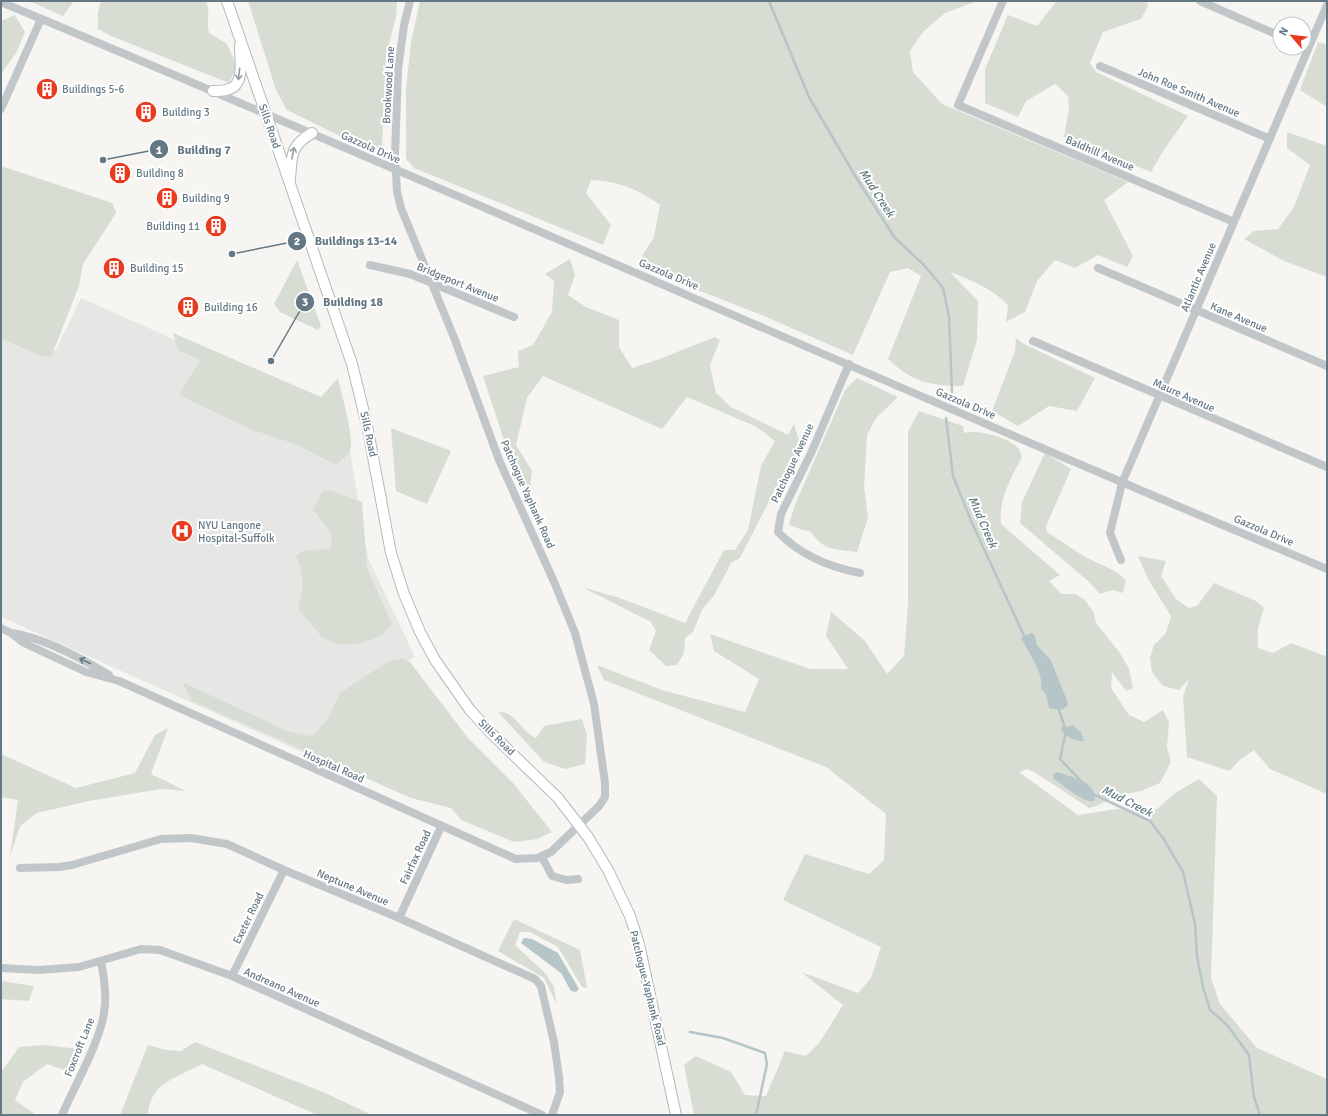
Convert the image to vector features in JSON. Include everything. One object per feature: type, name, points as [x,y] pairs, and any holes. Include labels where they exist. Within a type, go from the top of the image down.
[{"type":"main road","name":"Sills Road","points":[[227,1],[343,337],[360,391],[392,553],[404,594],[420,632],[435,660],[470,710],[492,734],[545,784],[579,825]]},
{"type":"main road","points":[[213,91],[229,89],[238,81],[240,73],[240,38]]},
{"type":"main road","points":[[290,182],[294,146],[301,139],[312,133]]},
{"type":"main road","name":"Patchogue-Yaphank Road","points":[[579,825],[608,870],[625,905],[637,938],[648,979],[676,1115]]},
{"type":"street","name":"Brookwood Lane","points":[[396,170],[398,69],[404,25],[410,1]]},
{"type":"street","name":"Baldhill Avenue","points":[[1002,1],[958,105],[1234,222]]},
{"type":"street","points":[[1200,1],[1272,32]]},
{"type":"street","name":"Gazzola Drive","points":[[1,2],[312,133],[1122,483],[1327,568]]},
{"type":"street","name":"Atlantic Avenue","points":[[1312,35],[1327,5]]},
{"type":"street","points":[[1,109],[41,19]]},
{"type":"street","name":"Atlantic Avenue","points":[[1121,560],[1110,533],[1122,483],[1270,139],[1302,56]]},
{"type":"street","name":"John Roe Smith Avenue","points":[[1100,66],[1270,139]]},
{"type":"street","name":"Patchogue Yaphank Road","points":[[396,170],[397,192],[400,208],[455,340],[500,460],[555,584],[583,659],[594,704],[606,788],[604,799],[599,806],[579,825]]},
{"type":"street","name":"Bridgeport Avenue","points":[[370,265],[410,274],[514,317]]},
{"type":"street","name":"Kane Avenue","points":[[1098,268],[1327,366]]},
{"type":"street","name":"Maure Avenue","points":[[1033,341],[1159,396],[1327,466]]},
{"type":"street","name":"Patchogue Avenue","points":[[849,364],[812,451],[781,514],[778,532],[789,543],[817,560],[834,568],[860,573]]},
{"type":"street","name":"Hospital Road","points":[[1,628],[11,633],[24,643],[80,668],[118,681],[441,827],[516,859],[530,860],[542,857],[551,852],[579,825]]},
{"type":"street","name":"Fairfax Road","points":[[399,918],[441,827]]},
{"type":"street","name":"Neptune Avenue","points":[[20,868],[59,867],[72,865],[161,839],[191,838],[227,844],[284,870],[399,918],[535,979],[541,986],[554,1042],[559,1077],[560,1092],[552,1115]]},
{"type":"street","points":[[542,857],[552,876],[566,880],[578,879]]},
{"type":"street","name":"Exeter Road","points":[[232,976],[284,870]]},
{"type":"street","name":"Andreano Avenue","points":[[1,968],[39,970],[79,967],[141,949],[160,950],[232,976],[542,1115]]},
{"type":"street","name":"Foxcroft Lane","points":[[62,1115],[94,1045],[104,1013],[105,987],[101,961]]},
{"type":"shaded area","points":[[29,1],[74,1],[63,16]]},
{"type":"shaded area","points":[[101,1],[206,1],[208,9],[209,33],[227,44],[237,66],[229,83],[111,36],[98,29],[98,13]]},
{"type":"shaded area","points":[[248,1],[397,1],[396,17],[386,55],[382,145],[378,149],[360,146],[287,110],[276,90]]},
{"type":"shaded area","points":[[420,1],[977,1],[945,13],[923,32],[910,51],[913,72],[942,104],[1128,182],[1104,200],[1133,256],[1127,267],[1098,255],[1075,268],[1055,260],[1037,281],[1025,312],[1006,322],[1008,305],[1002,299],[996,294],[966,278],[950,272],[978,301],[977,340],[963,386],[932,384],[922,381],[905,373],[888,359],[921,276],[908,268],[890,272],[853,355],[764,316],[649,271],[642,256],[654,237],[660,205],[636,190],[610,182],[591,180],[586,193],[611,225],[603,245],[414,168],[406,159],[406,89],[411,43]]},
{"type":"shaded area","points":[[1057,1],[1147,1],[1148,6],[1141,19],[1103,32],[1090,63],[1096,72],[1188,116],[1163,151],[1151,172],[1064,137],[1069,109],[1068,96],[1055,84],[1026,101],[1018,117],[985,103],[985,69],[1008,15],[1037,26]]},
{"type":"shaded area","points":[[15,15],[25,32],[16,53],[1,74],[1,21]]},
{"type":"shaded area","points":[[1318,42],[1327,45],[1327,107],[1300,90]]},
{"type":"shaded area","points":[[1287,132],[1327,146],[1327,277],[1284,261],[1244,239],[1254,231],[1278,229],[1294,207],[1310,165],[1287,148]]},
{"type":"shaded area","points":[[1,166],[112,203],[116,213],[83,264],[79,286],[51,357],[40,356],[1,338]]},
{"type":"shaded area","points":[[570,259],[575,275],[568,295],[586,307],[619,320],[619,347],[632,368],[657,360],[715,337],[720,340],[710,365],[716,393],[731,407],[788,435],[794,424],[801,447],[780,480],[740,558],[731,563],[715,594],[702,610],[693,632],[685,638],[684,653],[677,665],[666,666],[649,650],[656,631],[651,622],[582,587],[620,598],[685,623],[724,550],[735,550],[748,530],[761,466],[775,441],[757,427],[687,397],[662,429],[543,376],[527,398],[516,445],[532,471],[530,490],[519,486],[483,376],[519,367],[518,351],[533,345],[552,312],[554,281],[545,274]]},
{"type":"shaded area","points":[[297,260],[321,326],[318,330],[280,312],[274,304]]},
{"type":"shaded area","name":"NYU Langone Hospital-Suffolk","points":[[81,298],[344,415],[368,558],[415,657],[344,695],[313,757],[1,617],[1,332],[43,351],[56,350]]},
{"type":"shaded area","points":[[173,333],[321,397],[338,378],[351,436],[349,453],[337,464],[332,463],[295,444],[250,429],[179,395],[200,360],[178,350]]},
{"type":"shaded area","points":[[1016,338],[1024,344],[1095,378],[1077,411],[1049,406],[1018,426],[992,411],[1015,351]]},
{"type":"shaded area","points":[[857,378],[898,397],[876,418],[867,435],[864,487],[868,518],[857,552],[830,548],[815,538],[810,531],[789,525],[794,507],[845,390]]},
{"type":"shaded area","points":[[919,411],[963,426],[964,433],[977,432],[1000,437],[1008,440],[1018,448],[1022,457],[1003,498],[1001,507],[1001,524],[1060,575],[1049,581],[1061,594],[1075,594],[1084,599],[1094,613],[1096,623],[1120,653],[1129,669],[1133,688],[1126,691],[1112,672],[1111,688],[1129,715],[1144,722],[1163,710],[1169,722],[1167,747],[1171,762],[1160,783],[1141,791],[1115,796],[1099,805],[1089,808],[1036,773],[1027,769],[1019,772],[1078,815],[1117,809],[1156,810],[1175,793],[1199,779],[1217,796],[1211,978],[1220,1004],[1257,1048],[1327,1079],[1327,1115],[694,1115],[684,1065],[696,1056],[731,1072],[745,1095],[766,1096],[785,1051],[806,1056],[820,1042],[843,1005],[801,972],[858,993],[871,978],[881,947],[783,900],[805,854],[869,874],[884,860],[886,814],[826,767],[604,680],[597,665],[662,690],[745,712],[759,679],[714,651],[710,634],[810,669],[848,669],[826,636],[831,612],[865,641],[887,674],[904,656],[908,604],[908,432]],"holes":[[[1035,635],[1037,645],[1051,660],[1067,700],[1049,708],[1045,693],[1041,689],[1038,669],[1021,638]]]},
{"type":"shaded area","points":[[391,428],[451,451],[427,504],[396,491]]},
{"type":"shaded area","points":[[1045,453],[1071,469],[1046,526],[1047,532],[1085,557],[1115,571],[1126,580],[1123,593],[1113,590],[1100,594],[1088,581],[1020,523],[1022,502]]},
{"type":"shaded area","points":[[330,490],[362,502],[367,568],[392,624],[381,636],[362,643],[340,645],[322,637],[299,610],[302,591],[302,575],[296,556],[304,551],[331,548],[332,534],[313,510],[322,492]]},
{"type":"shaded area","points":[[1138,556],[1166,561],[1161,576],[1176,599],[1189,608],[1197,606],[1214,583],[1256,601],[1264,608],[1258,628],[1258,648],[1273,653],[1291,643],[1325,656],[1327,654],[1327,794],[1270,769],[1254,750],[1241,759],[1229,771],[1187,757],[1183,696],[1189,679],[1179,690],[1163,686],[1152,672],[1150,657],[1154,645],[1166,633],[1171,616],[1148,579]]},
{"type":"shaded area","points":[[1031,633],[1035,635],[1037,645],[1051,660],[1067,700],[1068,705],[1062,710],[1049,708],[1045,693],[1041,689],[1038,669],[1021,638]]},
{"type":"shaded area","points":[[403,658],[410,662],[468,738],[513,783],[552,832],[537,839],[514,842],[461,820],[451,808],[411,798],[192,701],[182,682],[287,731],[309,736],[315,734],[328,718],[340,693],[389,661]]},
{"type":"shaded area","points":[[498,712],[504,712],[514,718],[527,732],[536,738],[544,726],[582,719],[587,735],[585,764],[565,769],[544,762]]},
{"type":"shaded area","points":[[1072,725],[1081,732],[1084,741],[1078,741],[1071,738],[1065,735],[1061,730],[1061,727],[1069,727]]},
{"type":"shaded area","points":[[168,728],[151,774],[186,791],[161,789],[89,801],[37,813],[20,826],[10,857],[18,800],[1,797],[1,754],[76,788],[135,773],[155,735]]},
{"type":"shaded area","points":[[1058,772],[1089,785],[1095,795],[1094,801],[1085,800],[1079,797],[1053,778],[1053,774]]},
{"type":"shaded area","points":[[514,919],[580,950],[587,988],[582,987],[558,947],[530,932],[520,932],[515,945],[546,974],[554,987],[557,1005],[544,978],[498,951]]},
{"type":"shaded area","points":[[524,938],[532,939],[558,953],[579,989],[576,992],[571,991],[561,973],[521,943]]},
{"type":"shaded area","points":[[1,981],[34,986],[29,1001],[1,999]]},
{"type":"shaded area","points":[[195,1042],[323,1092],[372,1115],[317,1115],[202,1064],[166,1082],[159,1088],[150,1104],[148,1115],[120,1115],[148,1045],[166,1050],[181,1051]]},
{"type":"shaded area","points":[[43,1045],[80,1049],[72,1073],[47,1064],[23,1082],[15,1100],[36,1115],[1,1115],[1,1069],[3,1070],[19,1047]]},
{"type":"waterway","name":"Mud Creek","points":[[769,1],[809,97],[857,179],[895,238],[924,265],[943,288],[949,317],[952,392]]},
{"type":"waterway","name":"Mud Creek","points":[[946,418],[953,476],[972,523],[1025,638]]},
{"type":"waterway","name":"Mud Creek","points":[[1058,707],[1066,731],[1060,759],[1083,783]]},
{"type":"waterway","name":"Mud Creek","points":[[1093,794],[1150,821],[1163,838],[1183,872],[1195,924],[1197,956],[1203,987],[1210,1010],[1227,1025],[1249,1055],[1254,1097],[1260,1115]]},
{"type":"waterway","points":[[690,1032],[723,1038],[765,1053],[767,1064],[756,1115]]},
{"type":"place","name":"Buildings 5-6","points":[[47,89]]},
{"type":"place","name":"Building 3","points":[[146,112]]},
{"type":"place","name":"Building 7","points":[[103,160]]},
{"type":"place","name":"Building 8","points":[[120,173]]},
{"type":"place","name":"Building 9","points":[[167,198]]},
{"type":"place","name":"Building 11","points":[[216,226]]},
{"type":"place","name":"Buildings 13-14","points":[[232,254]]},
{"type":"place","name":"Building 15","points":[[114,268]]},
{"type":"place","name":"Building 16","points":[[188,307]]},
{"type":"place","name":"Building 18","points":[[271,361]]},
{"type":"place","name":"NYU Langone Hospital-Suffolk","points":[[182,531]]}]
